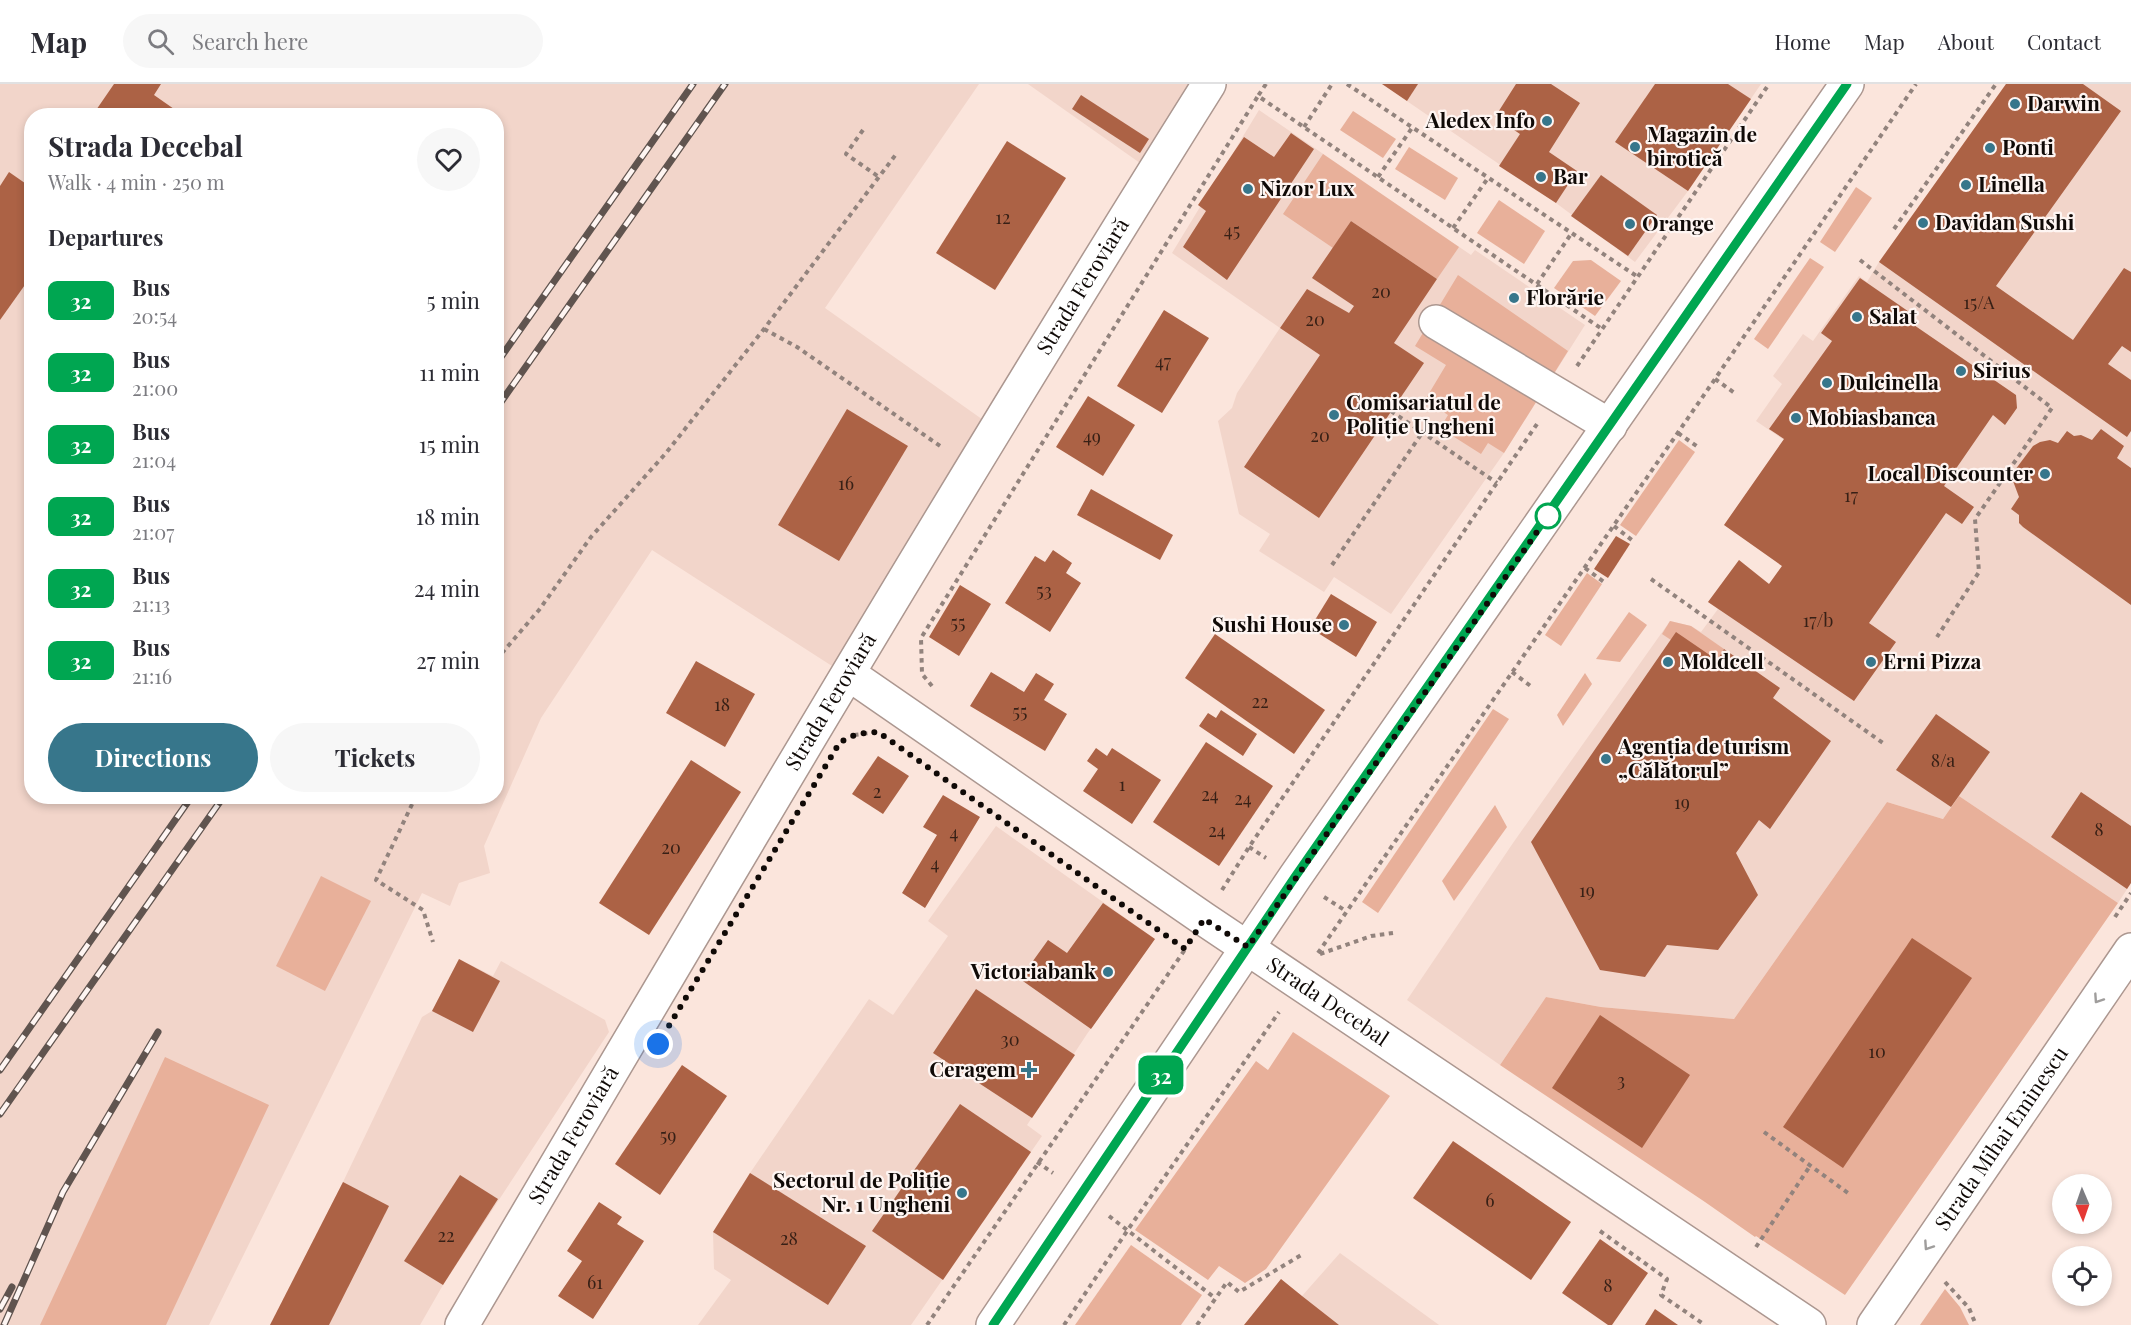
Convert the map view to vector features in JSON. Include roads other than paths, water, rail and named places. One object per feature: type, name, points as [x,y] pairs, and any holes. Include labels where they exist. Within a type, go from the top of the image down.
[{"type":"street","name":"Strada Feroviară","points":[[462,1325],[971,468],[1209,84]]},
{"type":"street","points":[[993,1325],[1248,947],[1847,84]]},
{"type":"street","points":[[1436,322],[1610,426]]},
{"type":"street","name":"Strada Decebal","points":[[849,674],[1204,919],[1809,1325]]},
{"type":"street","name":"Strada Mihai Eminescu","points":[[1874,1325],[2131,950]]},
{"type":"railway","points":[[504,353],[693,84]]},
{"type":"railway","points":[[504,398],[725,84]]},
{"type":"railway","points":[[0,1070],[186,804]]},
{"type":"railway","points":[[0,1114],[218,804]]},
{"type":"railway","points":[[4,1325],[63,1192],[158,1032]]},
{"type":"railway","points":[[0,1309],[12,1287]]},
{"type":"place","name":"Darwin","points":[[2015,104]]},
{"type":"place","name":"Aledex Info","points":[[1547,121]]},
{"type":"place","name":"Magazin de birotică","points":[[1635,147]]},
{"type":"place","name":"Ponti","points":[[1990,148]]},
{"type":"place","name":"Bar","points":[[1541,177]]},
{"type":"place","name":"Linella","points":[[1966,185]]},
{"type":"place","name":"Nizor Lux","points":[[1248,189]]},
{"type":"place","name":"Davidan Sushi","points":[[1923,223]]},
{"type":"place","name":"Orange","points":[[1630,224]]},
{"type":"place","name":"Florărie","points":[[1514,298]]},
{"type":"place","name":"Salat","points":[[1857,317]]},
{"type":"place","name":"Sirius","points":[[1961,371]]},
{"type":"place","name":"Dulcinella","points":[[1827,383]]},
{"type":"place","name":"Comisariatul de Poliție Ungheni","points":[[1334,415]]},
{"type":"place","name":"Mobiasbanca","points":[[1796,418]]},
{"type":"place","name":"Local Discounter","points":[[2045,474]]},
{"type":"place","name":"Sushi House","points":[[1344,625]]},
{"type":"place","name":"Moldcell","points":[[1668,662]]},
{"type":"place","name":"Erni Pizza","points":[[1871,662]]},
{"type":"place","name":"Agenția de turism „Călătorul”","points":[[1606,759]]},
{"type":"place","name":"Victoriabank","points":[[1108,972]]},
{"type":"place","name":"Ceragem","points":[[1029,1070]]},
{"type":"place","name":"Sectorul de Poliție Nr. 1 Ungheni","points":[[962,1193]]}]
